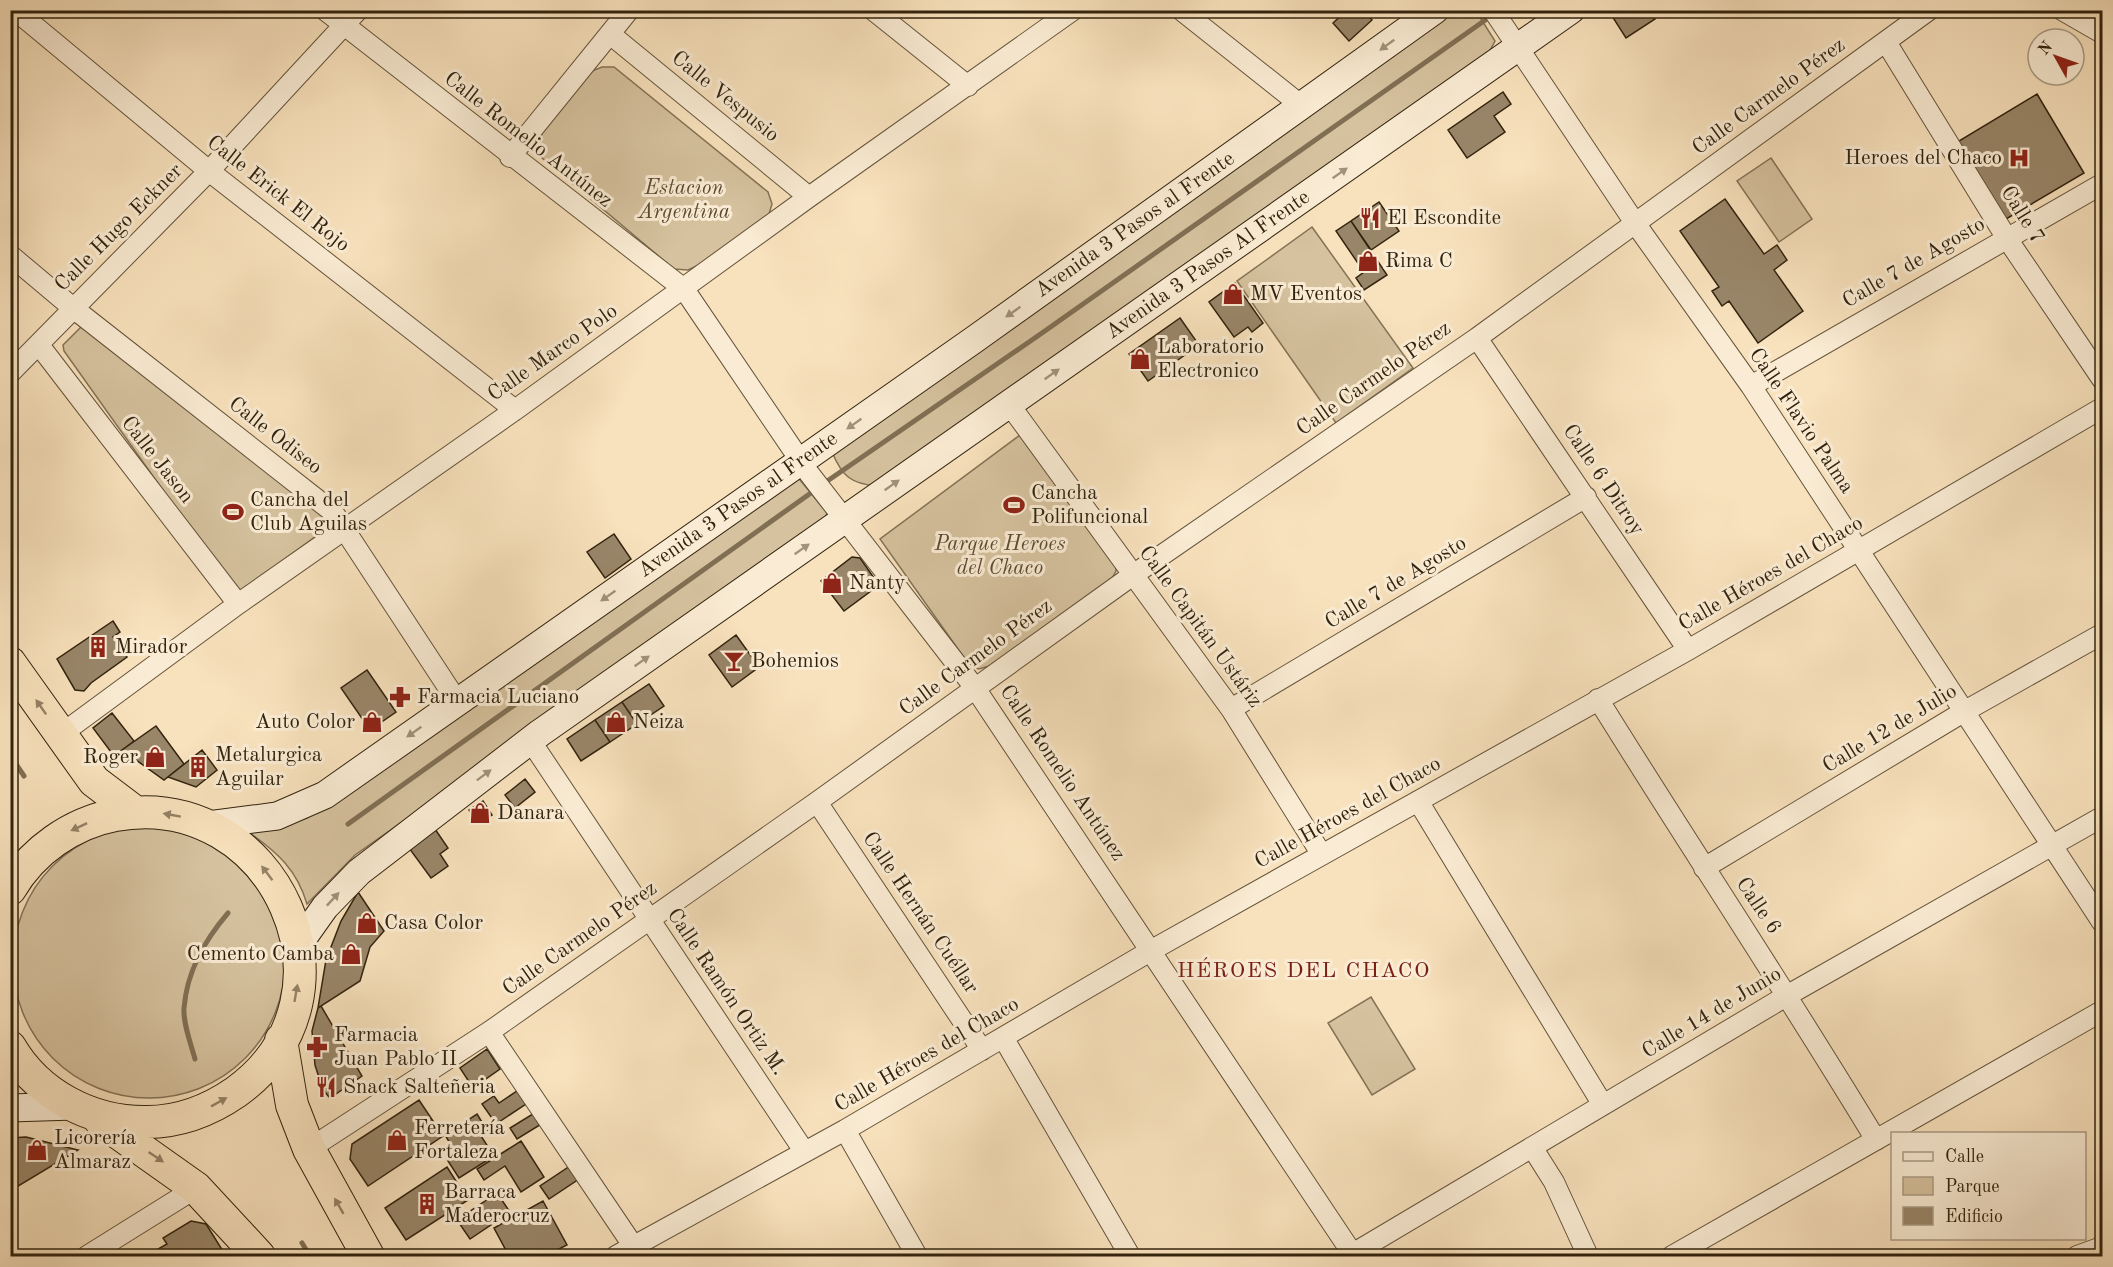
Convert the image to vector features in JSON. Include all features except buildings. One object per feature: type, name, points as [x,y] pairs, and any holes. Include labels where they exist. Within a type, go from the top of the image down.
[{"type":"highway","points":[[10,663],[94,781],[135,812]]},
{"type":"highway","points":[[10,889],[32,860],[66,833],[106,816],[135,812],[172,814],[208,825],[235,841],[268,874],[291,915],[298,945],[297,993],[281,1040],[263,1066],[241,1088],[200,1112],[170,1120],[123,1121],[82,1110]]},
{"type":"highway","points":[[281,1040],[292,1105],[309,1149],[368,1257]]},
{"type":"highway","points":[[10,1047],[34,1077],[196,1188],[259,1257]]},
{"type":"main road","name":"Avenida 3 Pasos Al Frente","points":[[1249,144],[1435,10]]},
{"type":"main road","name":"Avenida 3 Pasos Al Frente","points":[[839,512],[1009,404],[1513,38],[1571,10]]},
{"type":"main road","name":"Avenida 3 Pasos al Frente","points":[[208,825],[277,816],[325,795],[457,702],[805,466],[1249,144]]},
{"type":"main road","points":[[298,945],[325,907],[359,872],[530,740],[839,512]]},
{"type":"main road","points":[[10,1108],[82,1110]]},
{"type":"street","name":"Calle Erick El Rojo","points":[[15,10],[209,171],[515,410]]},
{"type":"street","name":"Calle Romelio Antúnez","points":[[325,10],[510,157],[684,289],[805,466],[975,688],[1152,950],[1352,1256]]},
{"type":"street","name":"Calle Hugo Eckner","points":[[10,373],[209,171],[345,27],[358,10]]},
{"type":"street","points":[[510,157],[629,10]]},
{"type":"street","points":[[873,10],[968,86]]},
{"type":"street","name":"Calle Marco Polo","points":[[60,735],[238,604],[515,410],[809,197],[1073,10]]},
{"type":"street","points":[[1181,10],[1302,106]]},
{"type":"street","name":"Calle Flavio Palma","points":[[1493,10],[1635,223],[1751,386],[2103,922]]},
{"type":"street","name":"Calle Carmelo Pérez","points":[[309,1149],[489,1032],[817,802],[1133,574],[1477,338],[1929,10]]},
{"type":"street","points":[[2062,10],[2103,33]]},
{"type":"street","name":"Calle Vespusio","points":[[610,34],[809,197]]},
{"type":"street","name":"Calle 7","points":[[1886,42],[2006,237],[2103,380]]},
{"type":"street","name":"Calle 7 de Agosto","points":[[1751,386],[2006,237],[2103,184]]},
{"type":"street","name":"Calle Odiseo","points":[[10,255],[73,308],[333,512],[343,531],[457,702]]},
{"type":"street","name":"Calle 6 Ditroy","points":[[1477,338],[1688,650]]},
{"type":"street","name":"Calle Jason","points":[[39,345],[238,604]]},
{"type":"street","name":"Calle Capitán Ustáriz","points":[[1009,404],[1231,709],[1322,855]]},
{"type":"street","name":"Calle Héroes del Chaco","points":[[616,1257],[1004,1039],[1152,950],[1688,650],[2103,408]]},
{"type":"street","name":"Calle 7 de Agosto","points":[[1231,709],[1586,497]]},
{"type":"street","name":"Calle 12 de Julio","points":[[1704,868],[1965,711],[2103,634]]},
{"type":"street","name":"Calle 6","points":[[1598,699],[1704,868],[1788,995],[1876,1140]]},
{"type":"street","name":"Calle Ramón Ortiz M.","points":[[530,740],[804,1151]]},
{"type":"street","points":[[1418,801],[1603,1106]]},
{"type":"street","name":"Calle Hernán Cuéllar","points":[[817,802],[982,1050]]},
{"type":"street","name":"Calle 14 de Junio","points":[[1352,1256],[1788,995],[2103,817]]},
{"type":"street","points":[[1672,1257],[2103,1011]]},
{"type":"street","points":[[489,1032],[634,1247]]},
{"type":"street","points":[[1004,1039],[1130,1257]]},
{"type":"street","points":[[844,1130],[917,1257]]},
{"type":"street","points":[[1532,1147],[1554,1182],[1588,1257]]},
{"type":"street","points":[[87,1257],[196,1188]]},
{"type":"street","points":[[2077,1257],[2103,1247]]},
{"type":"green space","points":[[1448,11],[1476,11],[1495,41],[1488,54],[877,486],[854,481],[844,473],[832,452]]},
{"type":"green space","name":"Estacion Argentina","points":[[602,67],[614,67],[768,192],[772,204],[769,214],[701,264],[688,270],[674,269],[541,157],[539,144],[542,133],[592,71]]},
{"type":"green space","points":[[1771,158],[1812,219],[1779,242],[1737,181]]},
{"type":"green space","points":[[1312,227],[1413,368],[1336,423],[1237,281]]},
{"type":"green space","points":[[82,326],[331,521],[330,526],[241,591],[229,583],[64,351],[63,345]]},
{"type":"green space","name":"Parque Heroes del Chaco","points":[[1024,432],[1115,562],[1116,571],[1111,580],[989,666],[979,669],[970,666],[880,539]]},
{"type":"green space","points":[[796,475],[827,513],[822,526],[355,855],[307,904],[298,881],[285,863],[250,833],[307,818]]},
{"type":"green space","points":[[149,826],[176,829],[201,836],[224,849],[245,866],[262,887],[275,910],[282,935],[285,962],[282,989],[275,1014],[262,1037],[245,1058],[224,1075],[201,1088],[176,1095],[149,1098],[122,1095],[97,1088],[74,1075],[53,1058],[36,1037],[23,1014],[16,989],[13,962],[16,935],[23,910],[36,887],[53,866],[74,849],[97,836],[122,829]]},
{"type":"green space","points":[[1371,997],[1415,1069],[1372,1095],[1328,1023]]},
{"type":"waterway","points":[[823,484],[1042,333],[1491,16]]},
{"type":"waterway","points":[[348,824],[815,490]]},
{"type":"waterway","points":[[10,755],[24,776]]},
{"type":"waterway","points":[[195,1059],[185,1021],[186,994],[198,957],[211,934],[228,913]]},
{"type":"waterway","points":[[302,1243],[310,1256]]},
{"type":"place","name":"Heroes del Chaco","points":[[2019,158]]},
{"type":"place","name":"El Escondite","points":[[1370,218]]},
{"type":"place","name":"Rima C","points":[[1368,261]]},
{"type":"place","name":"MV Eventos","points":[[1233,294]]},
{"type":"place","name":"Laboratorio Electronico","points":[[1140,359]]},
{"type":"place","name":"Cancha Polifuncional","points":[[1014,505]]},
{"type":"place","name":"Cancha del Club Aguilas","points":[[233,512]]},
{"type":"place","name":"Nanty","points":[[832,583]]},
{"type":"place","name":"Mirador","points":[[98,647]]},
{"type":"place","name":"Bohemios","points":[[734,661]]},
{"type":"place","name":"Farmacia Luciano","points":[[400,697]]},
{"type":"place","name":"Auto Color","points":[[372,722]]},
{"type":"place","name":"Neiza","points":[[616,722]]},
{"type":"place","name":"Roger","points":[[155,757]]},
{"type":"place","name":"Metalurgica Aguilar","points":[[198,767]]},
{"type":"place","name":"Danara","points":[[480,813]]},
{"type":"place","name":"Casa Color","points":[[367,923]]},
{"type":"place","name":"Cemento Camba","points":[[351,954]]},
{"type":"place","name":"Farmacia Juan Pablo II","points":[[317,1047]]},
{"type":"place","name":"Snack Salteñeria","points":[[326,1087]]},
{"type":"place","name":"Ferretería Fortaleza","points":[[397,1140]]},
{"type":"place","name":"Licorería Almaraz","points":[[37,1150]]},
{"type":"place","name":"Barraca Maderocruz","points":[[427,1204]]},
{"type":"district","name":"HÉROES DEL CHACO","points":[[1304,971]]}]
